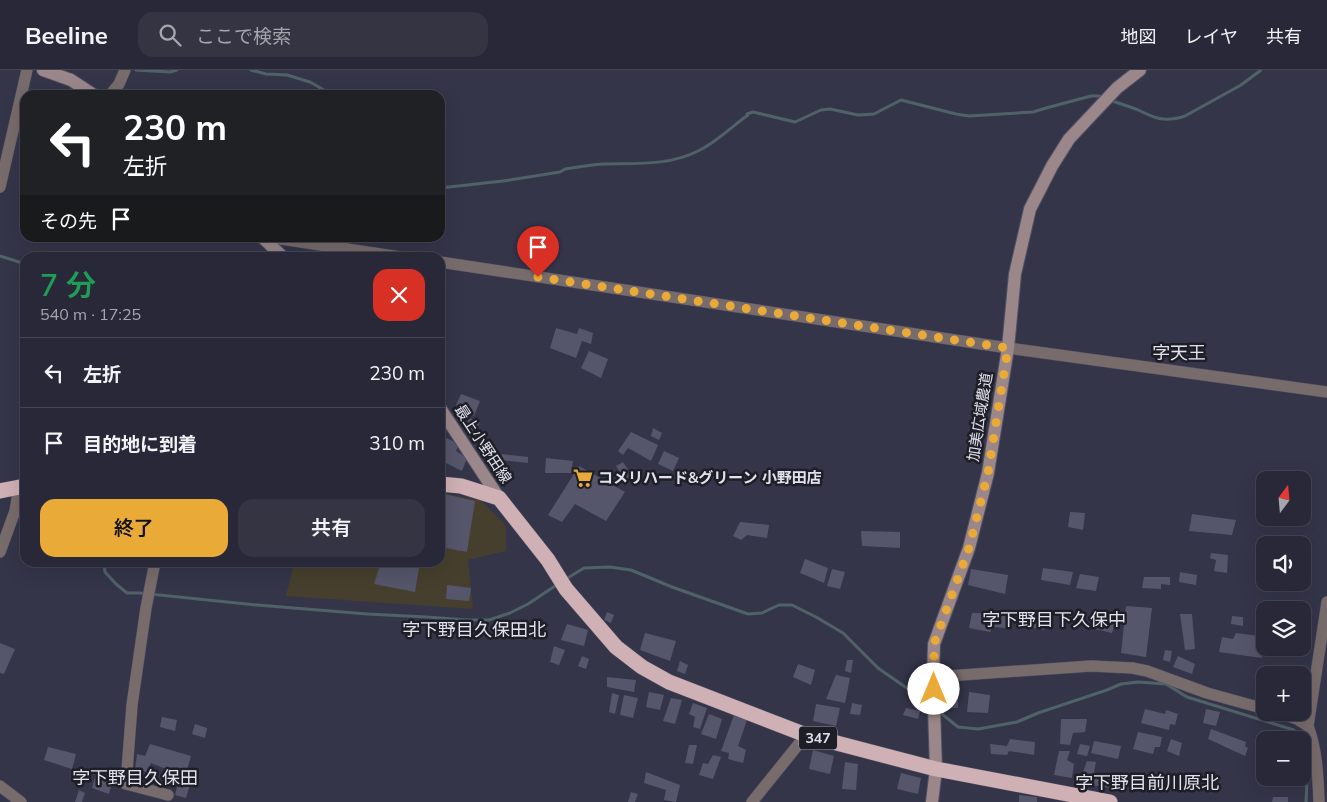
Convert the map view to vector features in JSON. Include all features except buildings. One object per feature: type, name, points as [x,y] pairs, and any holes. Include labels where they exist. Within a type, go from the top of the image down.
[{"type":"highway","points":[[445,484],[461,486],[500,498]]},
{"type":"highway","points":[[0,491],[20,487]]},
{"type":"highway","name":"347","points":[[500,498],[548,560],[566,589],[616,647],[642,668],[668,682],[806,735],[936,769],[1110,802]]},
{"type":"street","points":[[22,90],[27,70]]},
{"type":"street","points":[[43,70],[71,80],[86,90]]},
{"type":"street","points":[[114,90],[125,70]]},
{"type":"street","name":"加美広域農道","points":[[932,802],[936,769],[934,644],[969,548],[988,473],[1008,348],[1015,274],[1030,209],[1052,166],[1069,140],[1116,88],[1140,70]]},
{"type":"street","points":[[0,187],[20,100]]},
{"type":"street","points":[[267,242],[278,252]]},
{"type":"street","points":[[301,242],[367,252]]},
{"type":"street","points":[[445,263],[1008,348],[1327,392]]},
{"type":"street","name":"最上小野田線","points":[[445,416],[500,498]]},
{"type":"street","points":[[0,552],[20,494]]},
{"type":"street","points":[[154,567],[147,601],[132,705],[126,784],[168,796]]},
{"type":"street","points":[[1319,802],[1316,754],[1308,726],[1327,602]]},
{"type":"street","points":[[934,677],[1091,666],[1132,668],[1147,671],[1207,693],[1256,707]]},
{"type":"street","points":[[1300,721],[1308,726]]},
{"type":"street","points":[[752,802],[806,735]]},
{"type":"street","points":[[1,790],[21,802]]},
{"type":"shaded area","points":[[445,494],[480,500],[506,526],[506,551],[468,560],[473,609],[286,596],[293,567],[445,567]]},
{"type":"waterway","points":[[136,70],[170,72],[177,70]]},
{"type":"waterway","points":[[251,70],[266,74],[287,75],[310,82],[324,90]]},
{"type":"waterway","points":[[1110,100],[1159,118],[1178,118],[1241,85],[1261,70]]},
{"type":"waterway","points":[[445,187],[503,181],[560,172],[565,169],[589,165],[652,163],[675,159],[687,156],[705,147],[718,139],[747,114],[753,112],[795,122],[821,110],[830,109],[858,115],[874,114],[901,100],[969,116],[1033,112],[1091,96],[1104,98]]},
{"type":"waterway","points":[[0,256],[20,262]]},
{"type":"waterway","points":[[104,567],[105,572],[127,593],[367,614],[467,620],[489,620],[510,613],[528,604],[558,584]]},
{"type":"waterway","points":[[566,579],[584,568],[610,567],[631,570],[748,614],[762,613],[779,605],[792,605],[843,633],[878,668],[931,705]]},
{"type":"waterway","points":[[937,710],[958,727],[978,729],[1017,722],[1121,684],[1138,682],[1166,684],[1187,697],[1295,731]]},
{"type":"waterway","points":[[1306,802],[1307,786]]},
{"type":"place","name":"コメリハード&グリーン 小野田店","points":[[583,478]]},
{"type":"district","name":"字天王","points":[[1179,353]]},
{"type":"district","name":"字下野目下久保中","points":[[1054,620]]},
{"type":"district","name":"字下野目久保田北","points":[[474,630]]},
{"type":"district","name":"字下野目久保田","points":[[135,778]]},
{"type":"district","name":"字下野目前川原北","points":[[1147,783]]},
{"type":"route","points":[[538,277],[1008,348],[988,473],[969,548],[934,644],[934,689]]}]
